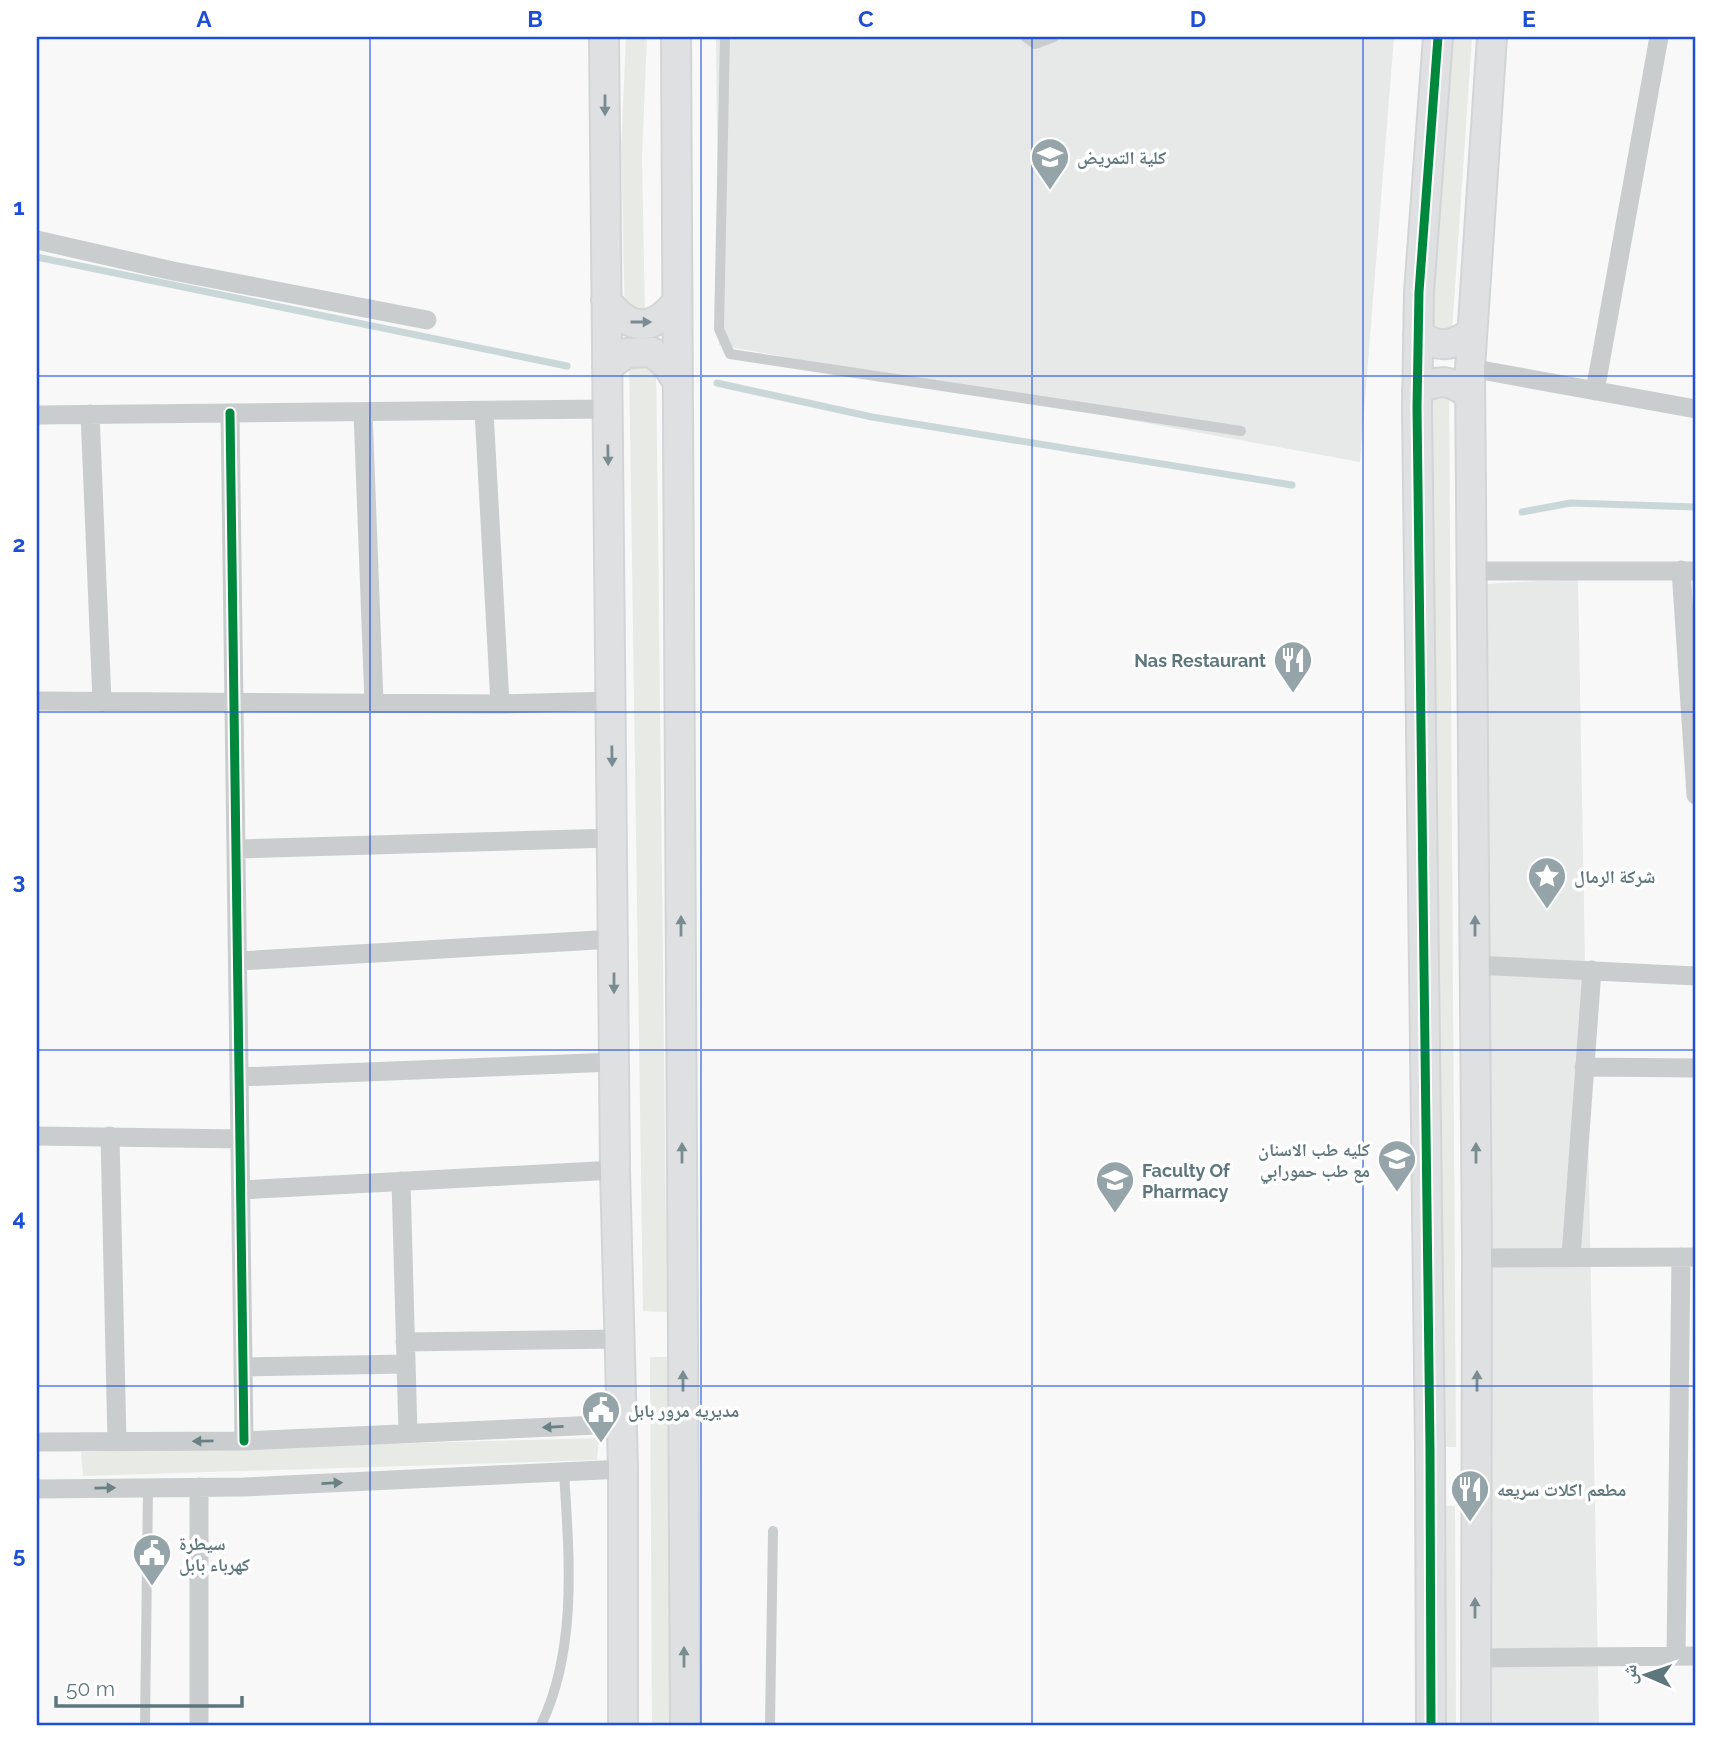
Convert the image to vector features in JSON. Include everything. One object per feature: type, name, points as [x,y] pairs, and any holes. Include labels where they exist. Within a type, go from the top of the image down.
[{"type":"street","points":[[604,37],[615,1170],[623,1469],[623,1725]]},
{"type":"street","points":[[676,37],[685,1725]]},
{"type":"street","points":[[1431,1725],[1431,1501],[1417,391],[1418,334],[1438,37]]},
{"type":"street","points":[[1476,1725],[1477,1258],[1470,368],[1492,37]]},
{"type":"street","points":[[1595,391],[1659,37]]},
{"type":"street","points":[[37,240],[173,271],[427,320]]},
{"type":"street","points":[[606,300],[618,315],[636,325],[660,319],[677,302]]},
{"type":"street","points":[[1418,334],[1428,342],[1443,346],[1460,341],[1472,332]]},
{"type":"street","points":[[607,367],[627,353],[652,352],[667,365],[678,383]]},
{"type":"street","points":[[1470,368],[1696,409]]},
{"type":"street","points":[[1417,391],[1429,384],[1446,381],[1460,386],[1470,396]]},
{"type":"street","points":[[37,415],[607,409]]},
{"type":"street","points":[[484,411],[500,704]]},
{"type":"street","points":[[363,412],[374,703]]},
{"type":"street","points":[[229,413],[236,702],[244,1441]]},
{"type":"street","points":[[90,414],[102,702]]},
{"type":"street","points":[[1473,571],[1689,570],[1696,795]]},
{"type":"street","points":[[37,701],[500,704],[611,701]]},
{"type":"street","points":[[237,849],[613,838]]},
{"type":"street","points":[[239,961],[614,939]]},
{"type":"street","points":[[1475,965],[1696,976]]},
{"type":"street","points":[[1571,1256],[1592,970]]},
{"type":"street","points":[[240,1077],[614,1062]]},
{"type":"street","points":[[1584,1067],[1696,1068]]},
{"type":"street","points":[[37,1136],[240,1139]]},
{"type":"street","points":[[110,1136],[117,1442]]},
{"type":"street","points":[[241,1190],[615,1170]]},
{"type":"street","points":[[401,1181],[408,1433]]},
{"type":"street","points":[[1477,1258],[1689,1257],[1676,1656]]},
{"type":"street","points":[[405,1342],[619,1339]]},
{"type":"street","points":[[243,1367],[406,1364]]},
{"type":"street","points":[[37,1442],[244,1441],[621,1424]]},
{"type":"street","points":[[1430,1449],[1451,1460],[1468,1457],[1476,1452]]},
{"type":"street","points":[[37,1489],[199,1487],[623,1469]]},
{"type":"street","points":[[199,1487],[199,1725]]},
{"type":"street","points":[[1431,1501],[1455,1494],[1476,1505]]},
{"type":"street","points":[[1475,1658],[1696,1656]]},
{"type":"lane","points":[[724,37],[719,329],[730,354],[1241,431]]},
{"type":"lane","points":[[1024,37],[1035,44],[1054,37]]},
{"type":"lane","points":[[541,1725],[556,1694],[568,1615],[564,1472]]},
{"type":"lane","points":[[145,1725],[148,1488]]},
{"type":"lane","points":[[770,1725],[773,1531]]},
{"type":"shaded area","points":[[626,37],[647,37],[642,156],[645,318],[625,319],[621,150]]},
{"type":"shaded area","name":"كلية التمريض","points":[[716,37],[1394,37],[1360,462],[719,345]]},
{"type":"shaded area","points":[[1448,37],[1472,37],[1452,332],[1427,328]]},
{"type":"shaded area","points":[[629,358],[656,358],[667,1312],[643,1311]]},
{"type":"shaded area","points":[[1430,386],[1449,387],[1456,1447],[1437,1447]]},
{"type":"shaded area","points":[[1578,579],[1599,1725],[1489,1725],[1482,584]]},
{"type":"shaded area","points":[[650,1357],[669,1357],[671,1725],[652,1725]]},
{"type":"shaded area","points":[[599,1438],[597,1460],[83,1476],[81,1452]]},
{"type":"shaded area","points":[[1438,1505],[1455,1506],[1456,1725],[1438,1725]]},
{"type":"waterway","points":[[37,257],[567,366]]},
{"type":"waterway","points":[[717,383],[872,417],[1292,485]]},
{"type":"waterway","points":[[1522,512],[1571,503],[1696,507]]},
{"type":"cycle path","points":[[1431,1725],[1417,407],[1419,292],[1438,37]]},
{"type":"cycle path","points":[[230,413],[244,1441]]},
{"type":"place","name":"كلية التمريض","points":[[1050,191]]},
{"type":"place","name":"Nas Restaurant","points":[[1293,694]]},
{"type":"place","name":"شركة الرمال","points":[[1547,910]]},
{"type":"place","name":"كليه طب الاسنان مع طب حمورابي","points":[[1397,1193]]},
{"type":"place","name":"Faculty Of Pharmacy","points":[[1115,1214]]},
{"type":"place","name":"مديريه مرور بابل","points":[[601,1444]]},
{"type":"place","name":"مطعم اكلات سريعه","points":[[1470,1523]]},
{"type":"place","name":"سيطرة كهرباء بابل","points":[[152,1587]]}]
